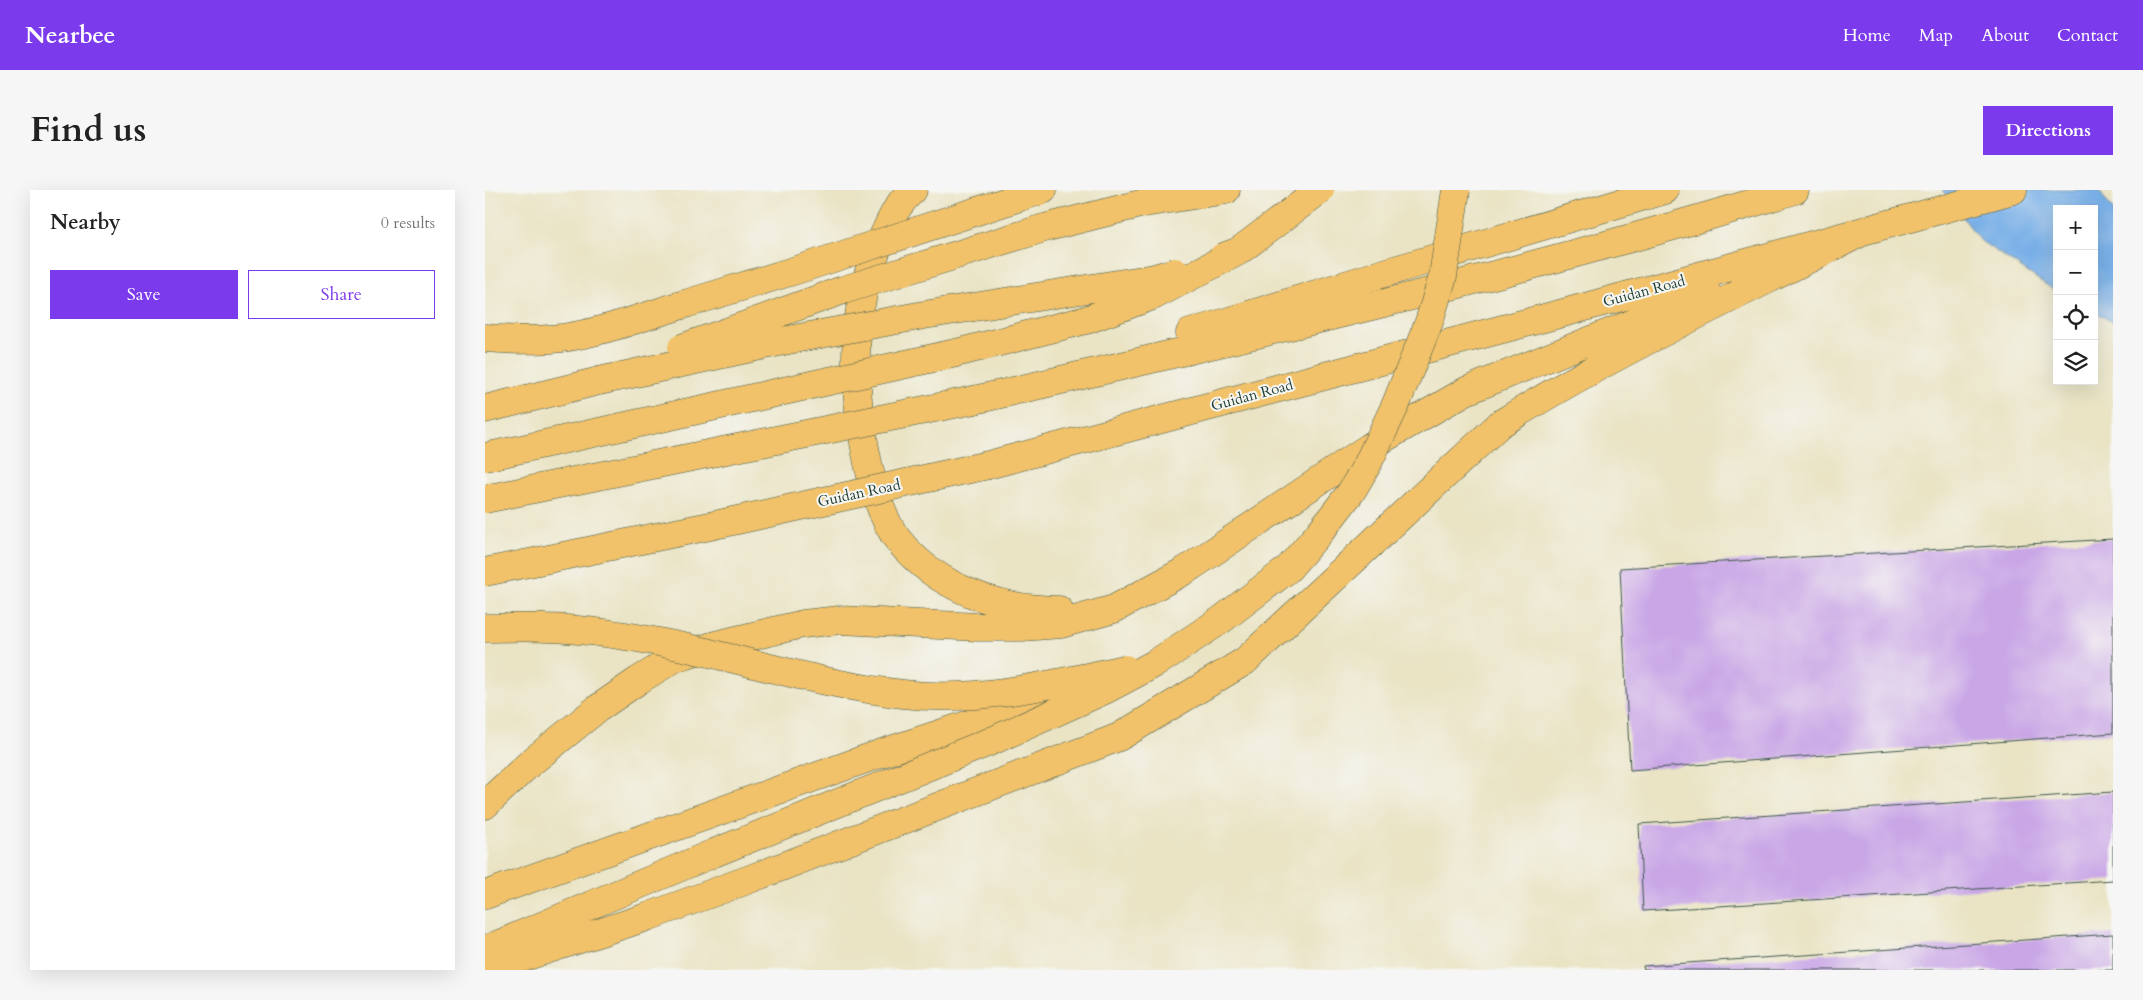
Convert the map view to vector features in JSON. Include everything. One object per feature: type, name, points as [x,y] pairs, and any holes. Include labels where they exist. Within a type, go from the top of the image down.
[{"type":"highway","points":[[913,190],[901,200],[872,256],[863,290],[855,344],[857,396],[864,445],[875,494],[897,539],[929,572],[970,594],[1031,610],[1114,609]]},
{"type":"highway","points":[[599,381],[843,290],[1044,228],[1144,203],[1226,190]]},
{"type":"highway","points":[[485,457],[956,354],[1086,320],[1155,295],[1239,251],[1320,190]]},
{"type":"highway","points":[[485,950],[714,853],[1049,717],[1156,663],[1221,620],[1288,568],[1320,532],[1351,492],[1367,465],[1396,404],[1429,322],[1443,276],[1456,190]]},
{"type":"highway","points":[[973,400],[1381,274],[1665,190]]},
{"type":"highway","points":[[485,499],[973,400],[1211,345],[1576,253],[1795,190]]},
{"type":"highway","name":"Guidan Road","points":[[485,572],[710,526],[988,465],[1859,233],[2013,190]]},
{"type":"highway","points":[[485,338],[524,340],[562,338],[607,328],[806,267],[1031,194]]},
{"type":"highway","points":[[485,805],[529,764],[597,709],[675,658],[715,644],[803,624],[840,620],[979,627],[1029,627],[1061,624],[1114,609],[1186,570],[1371,446],[1466,391],[1859,233]]},
{"type":"highway","points":[[485,970],[647,917],[1119,737],[1245,661],[1500,424],[1549,394],[1608,362],[1859,233]]},
{"type":"highway","points":[[485,409],[599,381],[788,340],[924,314],[1155,278],[1239,251]]},
{"type":"highway","points":[[485,628],[547,628],[618,635],[687,648],[845,685],[904,695],[942,696],[992,693],[1049,685],[1156,663]]},
{"type":"highway","points":[[485,895],[885,752],[1156,663]]},
{"type":"water","points":[[1942,190],[2098,190],[2113,210],[2113,322],[2098,314],[2098,205],[2053,205],[2053,289],[1981,241]]},
{"type":"building","points":[[2113,539],[2113,733],[1630,770],[1620,568]]},
{"type":"building","points":[[2113,792],[2113,880],[1643,911],[1639,824]]},
{"type":"building","points":[[2113,934],[2113,970],[1644,970],[1643,966]]}]
